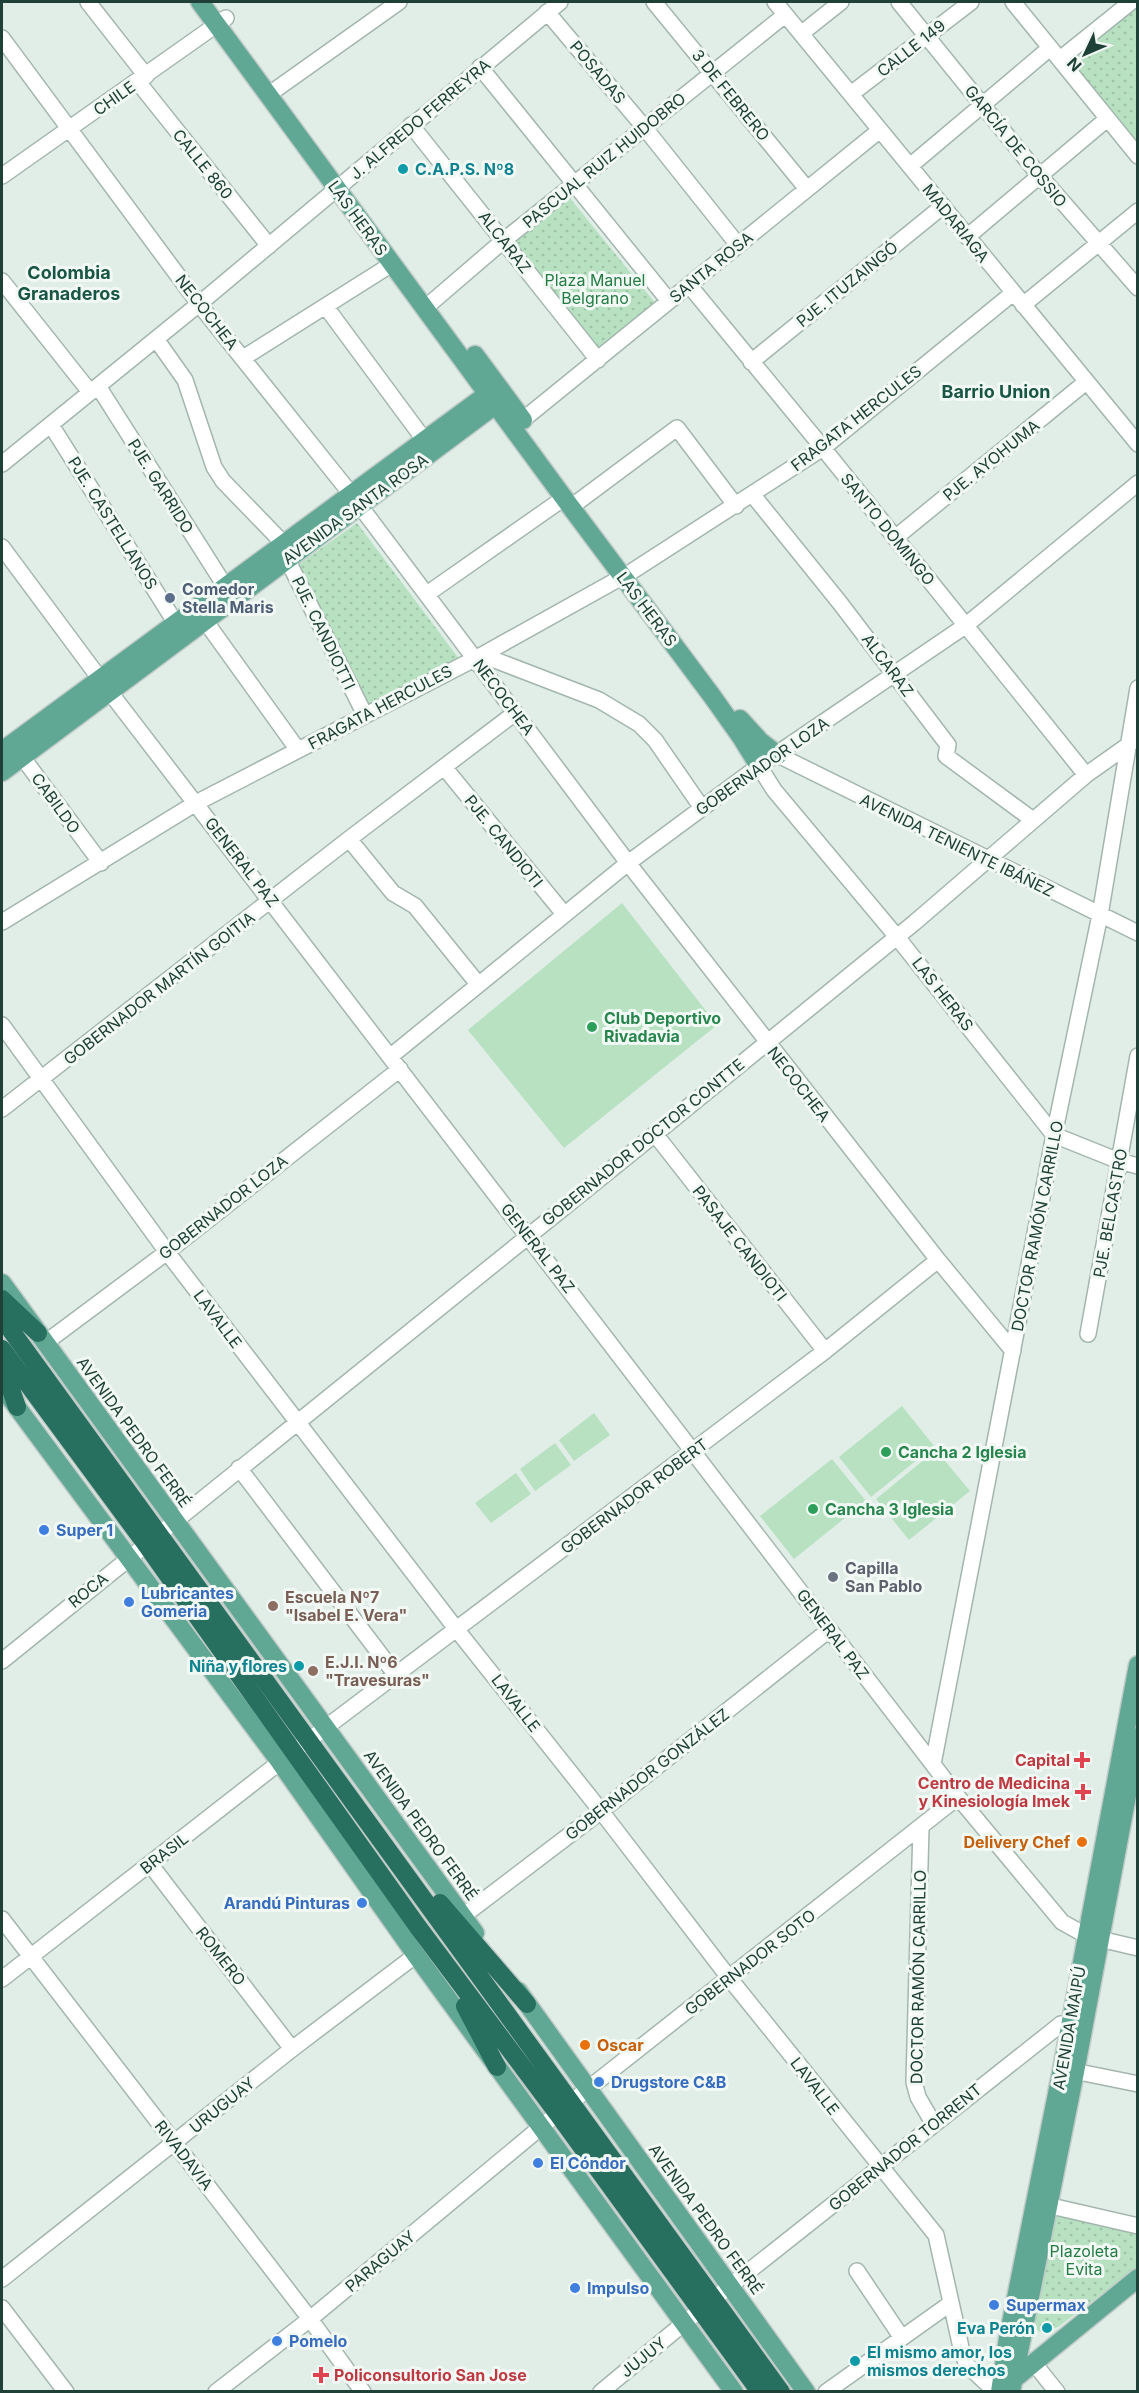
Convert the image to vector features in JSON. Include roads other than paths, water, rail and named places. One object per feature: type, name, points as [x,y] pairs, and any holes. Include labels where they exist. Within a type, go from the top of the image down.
[{"type":"highway","points":[[2,1299],[41,1338]]},
{"type":"highway","points":[[2,1317],[152,1538],[302,1746],[418,1927],[480,2032],[497,2067]]},
{"type":"highway","points":[[2,1349],[152,1538]]},
{"type":"highway","points":[[2,1371],[7,1378],[17,1407]]},
{"type":"highway","points":[[302,1746],[527,2004]]},
{"type":"highway","points":[[376,1830],[564,2108],[707,2304],[781,2391]]},
{"type":"highway","points":[[418,1927],[564,2108]]},
{"type":"highway","points":[[707,2304],[760,2391]]},
{"type":"main road","name":"LAS HERAS","points":[[200,2],[222,22],[498,395],[724,712],[759,766]]},
{"type":"main road","name":"LAS HERAS","points":[[214,2],[222,22]]},
{"type":"main road","name":"LAS HERAS","points":[[342,185],[392,264],[429,304]]},
{"type":"main road","name":"AVENIDA SANTA ROSA","points":[[2,772],[12,750],[498,395]]},
{"type":"main road","name":"AVENIDA SANTA ROSA","points":[[104,684],[175,622],[200,614],[225,586],[285,551]]},
{"type":"main road","name":"LAS HERAS","points":[[626,574],[740,719],[760,741],[778,755]]},
{"type":"main road","name":"AVENIDA PEDRO FERRÉ","points":[[2,1283],[806,2391]]},
{"type":"main road","points":[[2,1386],[280,1762],[416,1955],[734,2391]]},
{"type":"main road","name":"AVENIDA MAIPÚ","points":[[1124,1811],[1136,1675]]},
{"type":"main road","name":"AVENIDA MAIPÚ","points":[[1005,2389],[1008,2338],[1042,2204],[1093,1938],[1124,1811],[1137,1737]]},
{"type":"main road","points":[[1005,2389],[1032,2362],[1137,2277]]},
{"type":"street","name":"CALLE 860","points":[[88,2],[142,79],[268,246]]},
{"type":"street","points":[[273,92],[399,2]]},
{"type":"street","name":"J. ALFREDO FERREYRA","points":[[2,464],[199,304],[560,2]]},
{"type":"street","name":"3 DE FEBRERO","points":[[654,2],[807,189]]},
{"type":"street","name":"MADARIAGA","points":[[775,2],[1137,444]]},
{"type":"street","points":[[802,33],[841,2]]},
{"type":"street","name":"GARCÍA DE COSSIO","points":[[899,2],[1097,244],[1137,288]]},
{"type":"street","name":"CALLE 149","points":[[851,94],[971,2]]},
{"type":"street","points":[[1013,2],[1137,156]]},
{"type":"street","points":[[910,166],[983,105],[1131,2]]},
{"type":"street","name":"POSADAS","points":[[547,12],[644,127],[738,245]]},
{"type":"street","name":"PASCUAL RUIZ HUIDOBRO","points":[[429,304],[644,127],[785,15]]},
{"type":"street","name":"CHILE","points":[[2,176],[222,22]]},
{"type":"street","name":"NECOCHEA","points":[[2,38],[199,304],[478,656],[515,713],[628,863],[766,1042],[1013,1351]]},
{"type":"street","points":[[480,68],[669,301]]},
{"type":"street","points":[[967,237],[1107,119]]},
{"type":"street","name":"ALCARAZ","points":[[411,125],[598,360]]},
{"type":"street","name":"SANTA ROSA","points":[[518,423],[880,130]]},
{"type":"street","name":"PJE. ITUZAINGÓ","points":[[751,362],[942,206]]},
{"type":"street","points":[[1023,305],[1137,211]]},
{"type":"street","points":[[243,358],[392,264]]},
{"type":"street","name":"PJE. GARRIDO","points":[[2,281],[94,389],[225,586]]},
{"type":"street","name":"SANTO DOMINGO","points":[[689,285],[1086,775]]},
{"type":"street","name":"FRAGATA HERCULES","points":[[3,918],[100,863],[196,803],[478,656],[626,574],[736,506],[823,448],[1013,293]]},
{"type":"street","points":[[326,307],[429,446]]},
{"type":"street","name":"PJE. CANDIOTTI","points":[[156,339],[185,380],[214,467],[223,481],[285,551],[365,715]]},
{"type":"street","name":"PJE. AYOHUMA","points":[[895,538],[1086,382]]},
{"type":"street","name":"PJE. CASTELLANOS","points":[[51,424],[175,622]]},
{"type":"street","points":[[427,594],[572,500],[677,428],[736,506]]},
{"type":"street","name":"GOBERNADOR LOZA","points":[[41,1338],[167,1252],[396,1063],[478,984],[628,863],[759,766],[965,626],[1137,483]]},
{"type":"street","name":"ALCARAZ","points":[[752,494],[895,673],[948,745],[946,756],[1033,820]]},
{"type":"street","name":"GENERAL PAZ","points":[[2,547],[104,684],[958,1797],[1062,1922],[1072,1930],[1093,1938]]},
{"type":"street","points":[[200,614],[298,750]]},
{"type":"street","points":[[478,656],[598,699],[639,724],[655,740],[702,808]]},
{"type":"street","name":"DOCTOR RAMÓN CARRILLO","points":[[933,1764],[1054,1135],[1100,915],[1132,742],[1137,688]]},
{"type":"street","name":"GOBERNADOR MARTÍN GOITIA","points":[[2,1109],[515,713]]},
{"type":"street","name":"GOBERNADOR DOCTOR CONTTE","points":[[174,1520],[655,1134],[897,937],[1086,775],[1132,742]]},
{"type":"street","name":"CABILDO","points":[[12,750],[100,863]]},
{"type":"street","name":"AVENIDA TENIENTE IBÁÑEZ","points":[[778,755],[848,792],[1137,933]]},
{"type":"street","name":"LAS HERAS","points":[[759,766],[774,790],[897,937],[1054,1135],[1137,1166]]},
{"type":"street","name":"PJE. CANDIOTI","points":[[444,767],[564,914]]},
{"type":"street","points":[[349,839],[393,893],[415,906],[478,984]]},
{"type":"street","name":"LAVALLE","points":[[2,1025],[167,1252],[457,1630],[601,1811],[730,1979],[936,2235],[967,2365],[1005,2389]]},
{"type":"street","name":"PJE. BELCASTRO","points":[[1088,1334],[1137,1056]]},
{"type":"street","name":"PASAJE CANDIOTI","points":[[655,1134],[825,1351]]},
{"type":"street","name":"GOBERNADOR ROBERT","points":[[326,1727],[694,1451],[825,1351],[938,1260]]},
{"type":"street","points":[[239,1468],[396,1675]]},
{"type":"street","name":"ROCA","points":[[2,1661],[174,1520]]},
{"type":"street","name":"GOBERNADOR GONZÁLEZ","points":[[463,1916],[601,1811],[829,1630]]},
{"type":"street","name":"BRASIL","points":[[2,1979],[326,1727]]},
{"type":"street","name":"GOBERNADOR SOTO","points":[[542,2128],[564,2108],[958,1797]]},
{"type":"street","name":"DOCTOR RAMÓN CARRILLO","points":[[921,1827],[914,2082],[918,2097],[933,2124]]},
{"type":"street","name":"ROMERO","points":[[150,1864],[292,2049]]},
{"type":"street","name":"RIVADAVIA","points":[[2,1919],[363,2391]]},
{"type":"street","points":[[1093,1938],[1137,1948]]},
{"type":"street","name":"URUGUAY","points":[[2,2278],[292,2049],[416,1955]]},
{"type":"street","name":"GOBERNADOR TORRENT","points":[[707,2304],[1061,2024],[1077,2022]]},
{"type":"street","points":[[1068,2070],[1137,2084]]},
{"type":"street","name":"PARAGUAY","points":[[216,2391],[310,2319],[542,2128]]},
{"type":"street","points":[[1042,2204],[1137,2226]]},
{"type":"street","points":[[857,2271],[902,2338]]},
{"type":"street","points":[[826,2391],[951,2303]]},
{"type":"street","name":"JUJUY","points":[[600,2391],[707,2304]]},
{"type":"street","points":[[2,2308],[66,2391]]},
{"type":"street","points":[[1032,2362],[1057,2391]]},
{"type":"place","name":"C.A.P.S. Nº8","points":[[403,169]]},
{"type":"place","name":"Comedor Stella Maris","points":[[170,598]]},
{"type":"place","name":"Club Deportivo Rivadavia","points":[[592,1027]]},
{"type":"place","name":"Cancha 2 Iglesia","points":[[886,1452]]},
{"type":"place","name":"Cancha 3 Iglesia","points":[[813,1509]]},
{"type":"place","name":"Super 1","points":[[44,1530]]},
{"type":"place","name":"Capilla San Pablo","points":[[833,1577]]},
{"type":"place","name":"Lubricantes Gomeria","points":[[129,1602]]},
{"type":"place","name":"Escuela Nº7 \"Isabel E. Vera\"","points":[[273,1606]]},
{"type":"place","name":"Niña y flores","points":[[299,1666]]},
{"type":"place","name":"E.J.I. Nº6 \"Travesuras\"","points":[[313,1671]]},
{"type":"place","name":"Capital","points":[[1082,1760]]},
{"type":"place","name":"Centro de Medicina y Kinesiología Imek","points":[[1083,1792]]},
{"type":"place","name":"Delivery Chef","points":[[1082,1842]]},
{"type":"place","name":"Arandú Pinturas","points":[[362,1903]]},
{"type":"place","name":"Oscar","points":[[585,2045]]},
{"type":"place","name":"Drugstore C&B","points":[[599,2082]]},
{"type":"place","name":"El Cóndor","points":[[538,2163]]},
{"type":"place","name":"Impulso","points":[[575,2288]]},
{"type":"place","name":"Supermax","points":[[994,2305]]},
{"type":"place","name":"Eva Perón","points":[[1047,2328]]},
{"type":"place","name":"Pomelo","points":[[277,2341]]},
{"type":"place","name":"El mismo amor, los mismos derechos","points":[[855,2361]]},
{"type":"place","name":"Policonsultorio San Jose","points":[[321,2375]]},
{"type":"district","name":"Colombia Granaderos","points":[[69,282]]},
{"type":"district","name":"Barrio Union","points":[[996,391]]},
{"type":"park label","name":"Plaza Manuel Belgrano","points":[[595,289]]},
{"type":"park label","name":"Plazoleta Evita","points":[[1084,2260]]}]
